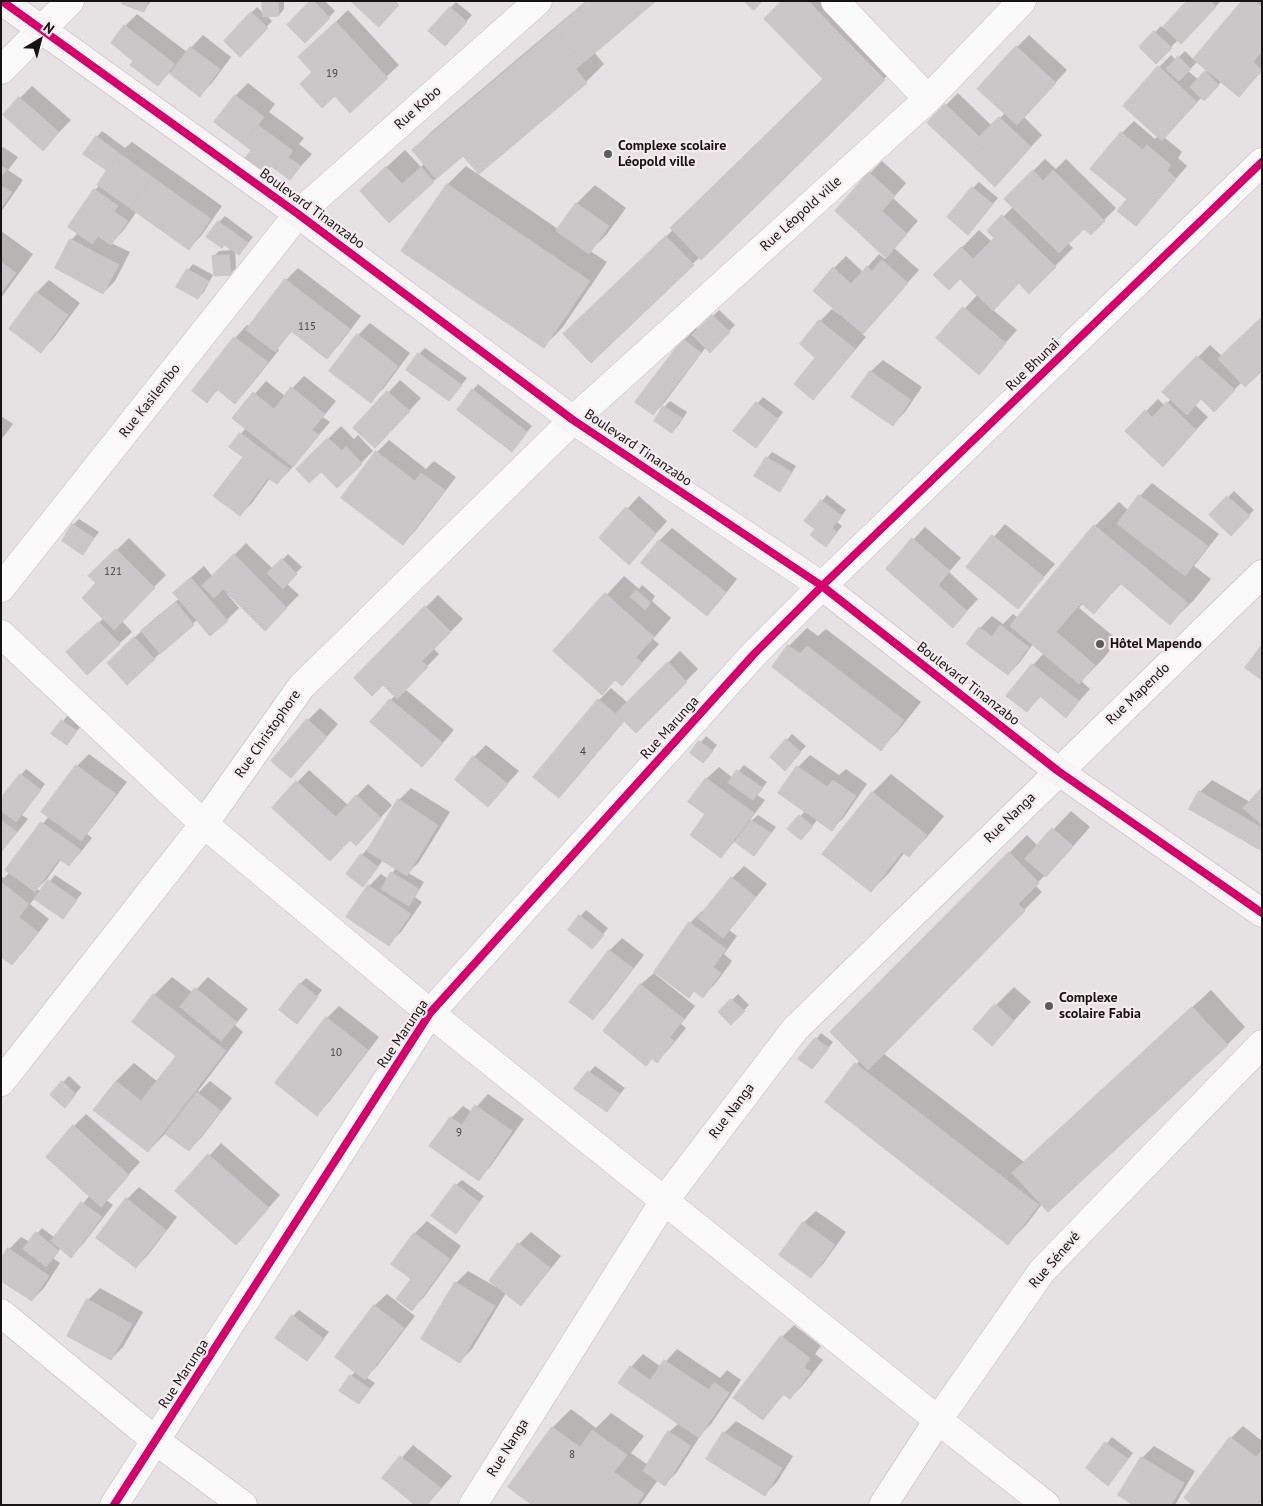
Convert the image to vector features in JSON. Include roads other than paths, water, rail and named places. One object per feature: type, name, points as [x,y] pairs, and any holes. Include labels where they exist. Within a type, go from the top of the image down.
[{"type":"street","name":"Boulevard Tinanzabo","points":[[2,1],[298,214],[573,420],[822,586],[1058,771],[1262,913]]},
{"type":"street","points":[[1,70],[70,1]]},
{"type":"street","name":"Rue Kobo","points":[[298,214],[538,1]]},
{"type":"street","points":[[836,1],[928,98]]},
{"type":"street","name":"Rue Léopold ville","points":[[573,420],[928,98],[1022,1]]},
{"type":"street","name":"Rue Bhunai","points":[[822,586],[1262,162]]},
{"type":"street","name":"Rue Kasilembo","points":[[1,588],[298,214]]},
{"type":"street","name":"Rue Christophore","points":[[1,1082],[204,824],[301,687],[573,420]]},
{"type":"street","name":"Rue Mapendo","points":[[1058,771],[1262,574]]},
{"type":"street","name":"Rue Marunga","points":[[114,1505],[430,1013],[754,654],[822,586]]},
{"type":"street","points":[[1,634],[204,824],[430,1013],[1046,1505]]},
{"type":"street","name":"Rue Nanga","points":[[473,1505],[664,1201],[795,1029],[1058,771]]},
{"type":"street","name":"Rue Sénevé","points":[[882,1505],[938,1420],[1042,1271],[1262,1044]]},
{"type":"street","points":[[1,1313],[156,1441],[243,1505]]},
{"type":"place","name":"Complexe scolaire Léopold ville","points":[[608,154]]},
{"type":"place","name":"Hôtel Mapendo","points":[[1100,644]]},
{"type":"place","name":"Complexe scolaire Fabia","points":[[1049,1006]]}]
